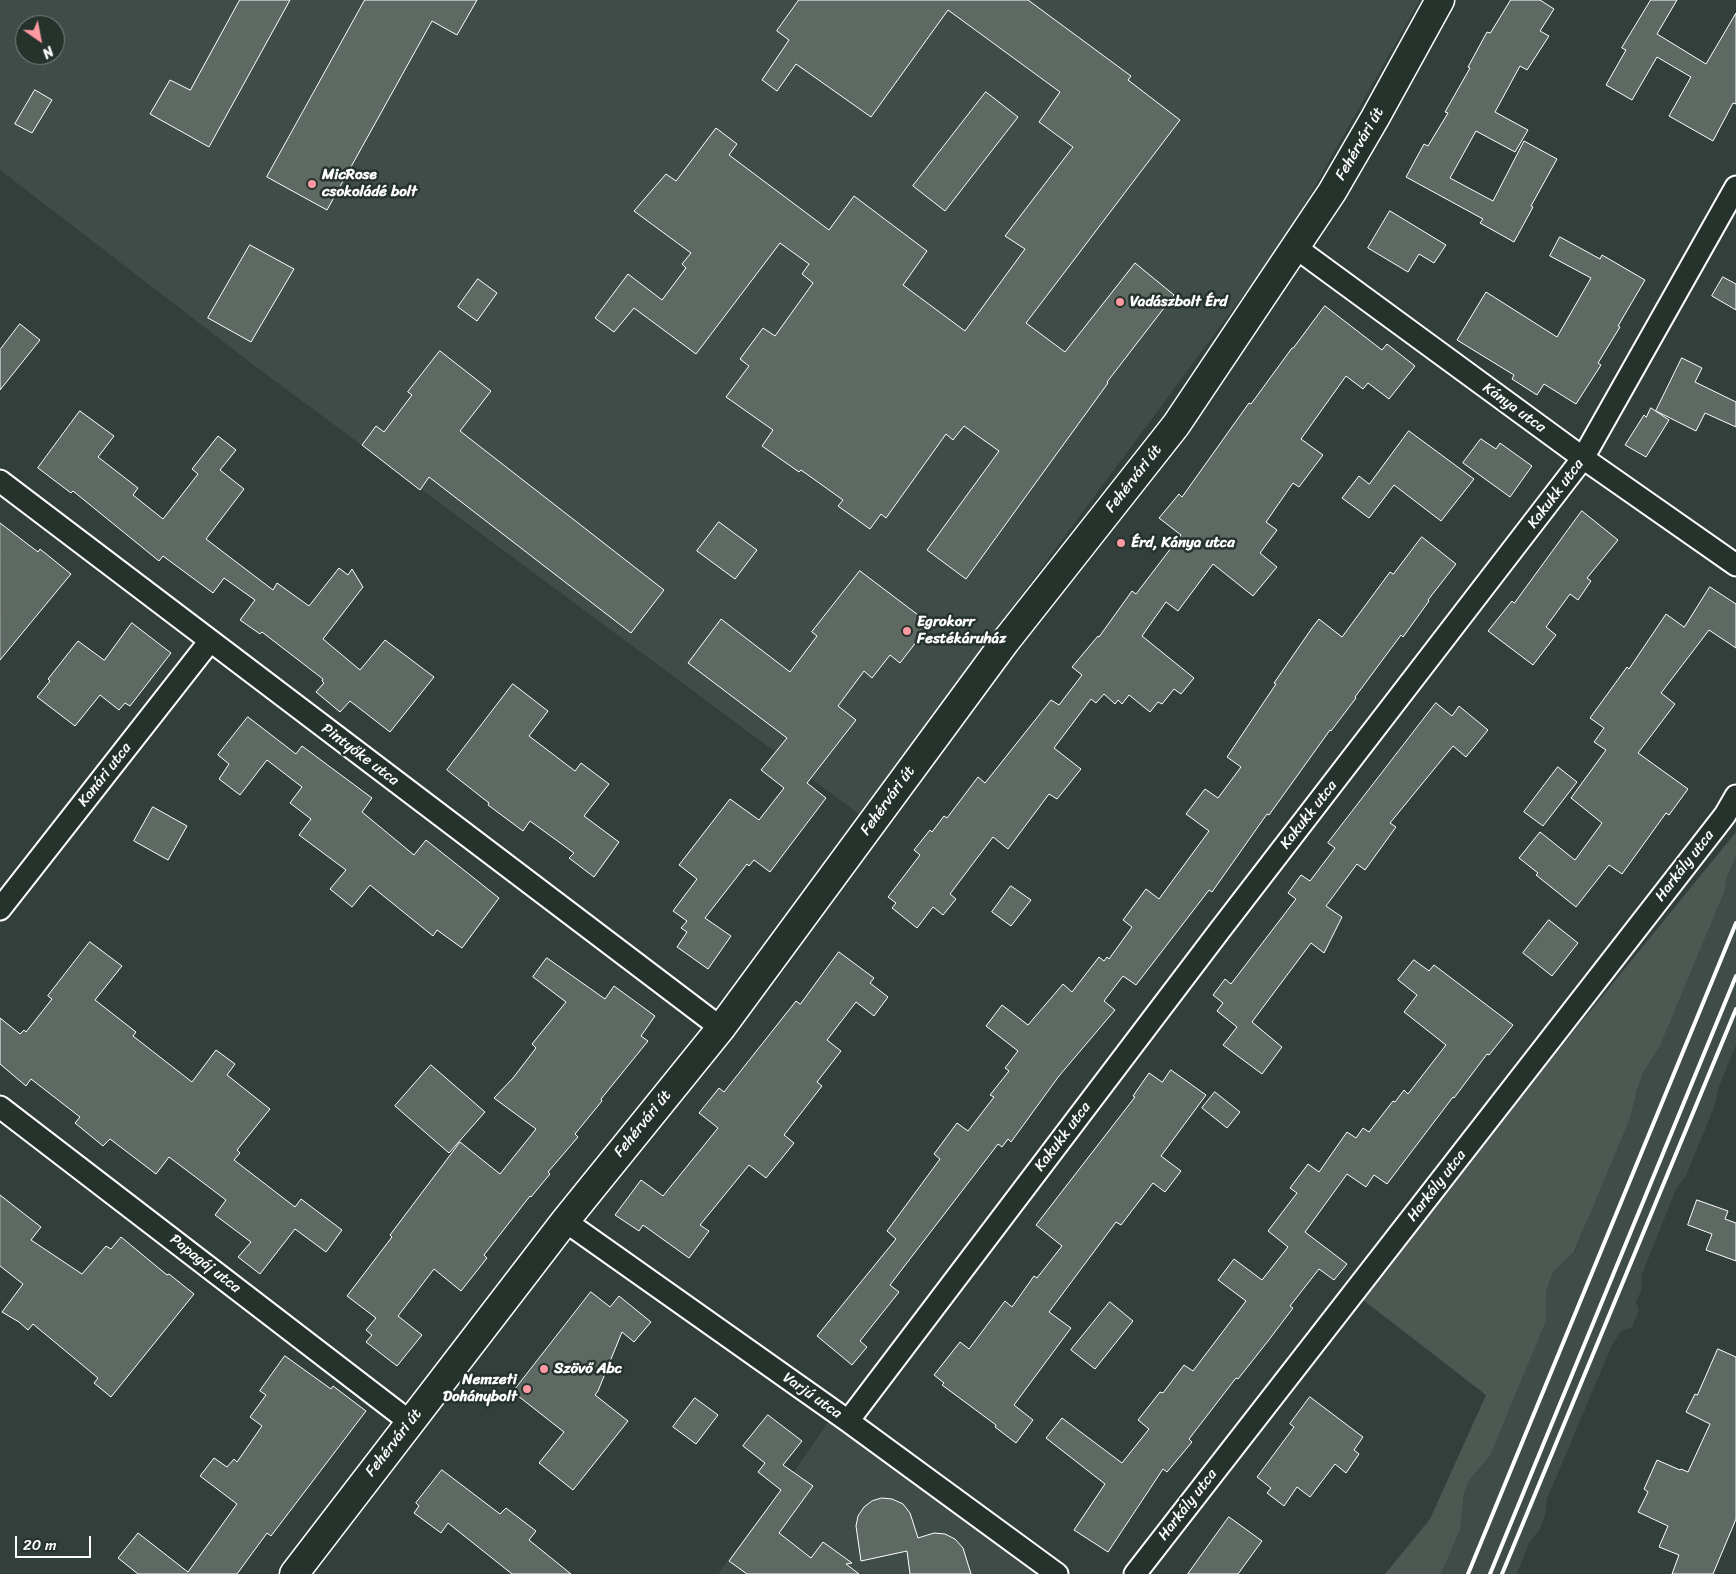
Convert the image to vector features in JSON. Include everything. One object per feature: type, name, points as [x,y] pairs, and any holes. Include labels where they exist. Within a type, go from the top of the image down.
[{"type":"main road","name":"Fehérvári út","points":[[294,1574],[565,1221],[721,1028],[1005,642],[1176,425],[1332,192],[1440,0]]},
{"type":"street","name":"Kakukk utca","points":[[848,1421],[1232,914],[1583,458],[1736,187]]},
{"type":"street","name":"Kánya utca","points":[[1296,247],[1583,458],[1736,565]]},
{"type":"street","name":"Pintyőke utca","points":[[0,482],[721,1028]]},
{"type":"street","name":"Kanári utca","points":[[0,909],[210,641]]},
{"type":"street","name":"Harkály utca","points":[[1135,1574],[1725,815],[1736,796]]},
{"type":"street","name":"Papagáj utca","points":[[0,1107],[410,1422]]},
{"type":"street","name":"Varjú utca","points":[[565,1221],[848,1421],[1057,1574]]},
{"type":"shaded area","points":[[0,0],[1420,0],[1285,239],[859,814],[255,366],[0,170]]},
{"type":"shaded area","points":[[1736,832],[1736,857],[1727,876],[1725,890],[1660,1046],[1644,1071],[1637,1089],[1630,1118],[1574,1252],[1553,1272],[1546,1291],[1546,1321],[1490,1456],[1470,1479],[1464,1493],[1460,1530],[1441,1574],[1385,1574],[1430,1519],[1486,1395],[1358,1296]]},
{"type":"shaded area","points":[[1736,857],[1736,1045],[1718,1089],[1715,1105],[1686,1176],[1677,1187],[1642,1274],[1641,1291],[1636,1302],[1639,1310],[1632,1327],[1621,1331],[1612,1345],[1547,1499],[1545,1516],[1540,1529],[1529,1543],[1517,1574],[1441,1574],[1460,1530],[1464,1493],[1470,1479],[1490,1456],[1546,1321],[1546,1291],[1553,1272],[1575,1252],[1644,1071],[1660,1046],[1725,890],[1727,876]]},
{"type":"shaded area","points":[[830,1419],[1035,1574],[718,1574],[794,1472]]},
{"type":"building","points":[[240,0],[290,0],[209,147],[150,114],[170,80],[190,90]]},
{"type":"building","points":[[365,0],[477,0],[457,35],[432,21],[327,210],[267,177]]},
{"type":"building","points":[[799,0],[1028,0],[1131,76],[1128,80],[1180,120],[1026,323],[1065,352],[1135,263],[1174,295],[1107,382],[966,579],[927,550],[999,451],[964,426],[953,440],[946,434],[886,518],[881,514],[870,529],[838,506],[843,500],[801,470],[799,472],[762,446],[773,430],[726,397],[749,366],[740,359],[763,328],[775,336],[813,283],[802,274],[809,264],[780,243],[696,354],[634,308],[614,332],[595,318],[628,274],[662,300],[686,268],[682,264],[691,253],[634,211],[666,174],[676,181],[716,128],[737,144],[729,155],[829,230],[854,196],[927,251],[903,285],[965,331],[1025,249],[1005,236],[1073,147],[1039,122],[1060,92],[948,10],[871,117],[796,64],[777,91],[762,80],[789,40],[777,31]]},
{"type":"building","points":[[1511,0],[1540,0],[1554,9],[1540,31],[1549,36],[1527,70],[1520,66],[1495,112],[1528,130],[1515,152],[1476,131],[1450,178],[1493,201],[1524,141],[1557,159],[1514,242],[1480,223],[1483,219],[1406,177],[1424,144],[1428,146],[1448,113],[1445,112],[1470,68],[1468,67],[1487,32],[1490,33]]},
{"type":"building","points":[[1651,0],[1677,0],[1657,34],[1706,64],[1736,13],[1736,104],[1733,103],[1713,141],[1669,116],[1691,77],[1657,57],[1632,100],[1606,85],[1626,50],[1622,48]]},
{"type":"building","points":[[35,90],[52,100],[32,133],[15,124]]},
{"type":"building","points":[[986,92],[1018,117],[945,211],[913,186]]},
{"type":"building","points":[[1390,211],[1446,245],[1434,263],[1419,254],[1408,272],[1368,248]]},
{"type":"building","points":[[1560,237],[1600,259],[1602,255],[1645,280],[1598,363],[1601,365],[1576,404],[1544,384],[1537,395],[1512,379],[1514,375],[1457,340],[1486,292],[1557,337],[1591,278],[1550,256]]},
{"type":"building","points":[[250,245],[294,269],[251,342],[208,318]]},
{"type":"building","points":[[1723,277],[1736,284],[1736,310],[1712,296]]},
{"type":"building","points":[[478,279],[497,293],[477,321],[458,307]]},
{"type":"building","points":[[1325,306],[1382,350],[1387,344],[1415,366],[1389,399],[1368,383],[1363,389],[1346,376],[1301,439],[1323,455],[1299,487],[1293,483],[1266,522],[1277,530],[1260,553],[1277,567],[1253,596],[1213,564],[1178,611],[1166,602],[1142,636],[1194,678],[1181,694],[1174,689],[1162,704],[1158,702],[1150,712],[1129,695],[1122,704],[1118,700],[1115,704],[1104,694],[1096,703],[1091,699],[1054,748],[1081,769],[1057,799],[1049,794],[1008,849],[993,837],[950,894],[956,899],[943,915],[933,907],[917,928],[892,908],[896,903],[888,897],[920,855],[914,850],[930,830],[932,832],[944,816],[947,818],[978,777],[985,783],[1051,700],[1059,705],[1082,675],[1072,667],[1099,637],[1132,591],[1136,594],[1181,535],[1159,518],[1179,494],[1182,497],[1249,403],[1251,404]]},
{"type":"building","points":[[20,324],[40,340],[0,390],[0,350]]},
{"type":"building","points":[[440,351],[491,391],[460,431],[664,590],[631,633],[429,477],[420,490],[362,445],[376,426],[384,432],[412,395],[408,392]]},
{"type":"building","points":[[1682,358],[1702,368],[1695,382],[1736,402],[1736,427],[1705,413],[1696,431],[1656,411]]},
{"type":"building","points":[[1651,408],[1669,420],[1646,457],[1625,445],[1644,415],[1646,417]]},
{"type":"building","points":[[80,411],[114,436],[98,457],[138,488],[133,495],[163,519],[198,474],[192,469],[218,436],[236,450],[220,470],[244,489],[206,539],[273,590],[277,583],[309,606],[339,568],[348,575],[352,569],[363,587],[323,639],[360,670],[385,640],[434,677],[390,732],[350,701],[340,712],[316,692],[324,683],[323,679],[262,632],[260,634],[240,620],[255,600],[224,578],[213,593],[163,556],[159,561],[73,491],[71,493],[38,468]]},
{"type":"building","points":[[1409,431],[1474,479],[1441,521],[1394,485],[1369,518],[1342,498],[1359,476],[1369,484]]},
{"type":"building","points":[[1481,439],[1496,449],[1500,443],[1532,466],[1510,497],[1463,463]]},
{"type":"building","points":[[1582,511],[1618,540],[1587,578],[1591,581],[1578,600],[1570,594],[1546,627],[1556,635],[1533,665],[1488,631],[1512,601],[1514,603]]},
{"type":"building","points":[[719,522],[757,550],[735,579],[697,551]]},
{"type":"building","points":[[0,523],[38,552],[40,549],[71,574],[0,660]]},
{"type":"building","points":[[1422,537],[1456,564],[1428,600],[1403,637],[1401,635],[1356,698],[1330,730],[1269,815],[1267,814],[1212,892],[1209,890],[1136,985],[1123,976],[1104,1001],[1115,1010],[1059,1076],[1011,1142],[1008,1139],[1002,1147],[998,1144],[890,1285],[899,1292],[860,1341],[867,1347],[852,1365],[817,1336],[896,1239],[887,1231],[940,1159],[934,1154],[957,1123],[968,1131],[994,1097],[990,1095],[1009,1071],[1005,1068],[1018,1051],[986,1026],[1002,1005],[1028,1025],[1063,984],[1072,992],[1099,957],[1104,961],[1107,957],[1109,959],[1132,927],[1123,920],[1146,889],[1159,899],[1209,831],[1186,814],[1205,789],[1218,798],[1241,767],[1227,757],[1312,628],[1319,619],[1342,637],[1390,572],[1393,574]]},
{"type":"building","points":[[860,571],[930,624],[900,663],[890,655],[872,678],[864,671],[838,706],[856,720],[807,783],[826,798],[770,872],[754,860],[749,866],[747,864],[705,918],[731,936],[708,969],[677,947],[687,932],[681,928],[687,921],[673,911],[697,879],[679,865],[730,799],[759,820],[784,788],[761,770],[787,738],[688,663],[721,619],[790,672],[817,636],[812,632]]},
{"type":"building","points":[[1710,587],[1736,604],[1736,648],[1709,630],[1661,693],[1675,704],[1638,753],[1688,789],[1669,815],[1666,813],[1622,874],[1609,865],[1576,907],[1536,875],[1538,873],[1519,858],[1540,832],[1575,860],[1602,823],[1571,798],[1606,750],[1594,742],[1604,728],[1590,718],[1627,667],[1629,669],[1666,614],[1684,627]]},
{"type":"building","points":[[132,623],[171,653],[130,706],[125,703],[119,710],[100,695],[75,726],[37,697],[50,681],[48,679],[78,641],[104,660]]},
{"type":"building","points":[[513,684],[548,711],[529,736],[575,771],[581,763],[609,784],[584,816],[619,842],[594,877],[569,858],[574,853],[530,821],[523,831],[488,805],[489,803],[447,770]]},
{"type":"building","points":[[1436,703],[1452,716],[1459,706],[1488,730],[1466,757],[1453,746],[1390,823],[1396,827],[1365,870],[1357,864],[1326,906],[1342,917],[1324,953],[1311,943],[1252,1022],[1282,1047],[1262,1074],[1223,1045],[1237,1027],[1217,1011],[1223,1003],[1213,995],[1225,979],[1231,984],[1296,899],[1288,893],[1301,875],[1310,881],[1335,848],[1328,843]]},
{"type":"building","points":[[248,717],[296,754],[302,746],[372,798],[362,812],[414,855],[426,840],[499,898],[462,948],[437,930],[433,936],[370,885],[352,907],[330,889],[346,870],[299,835],[311,819],[290,803],[302,787],[267,760],[240,795],[219,779],[229,764],[218,755]]},
{"type":"building","points":[[1558,767],[1577,782],[1543,826],[1524,812]]},
{"type":"building","points":[[153,807],[187,826],[168,860],[134,841]]},
{"type":"building","points":[[1011,886],[1031,900],[1011,926],[992,912]]},
{"type":"building","points":[[1549,920],[1578,943],[1552,976],[1523,953]]},
{"type":"building","points":[[90,942],[122,966],[95,1000],[136,1032],[133,1036],[192,1082],[216,1050],[235,1064],[227,1075],[270,1109],[237,1150],[240,1153],[234,1160],[295,1207],[301,1199],[342,1230],[326,1252],[295,1229],[260,1274],[238,1257],[251,1242],[215,1215],[226,1200],[169,1157],[156,1174],[110,1139],[103,1146],[75,1123],[80,1117],[31,1079],[26,1086],[0,1064],[0,1018],[20,1034],[24,1030],[26,1032],[52,999],[48,996]]},
{"type":"building","points":[[839,952],[874,978],[870,983],[888,997],[874,1016],[856,1002],[827,1040],[841,1051],[817,1082],[822,1086],[784,1135],[794,1143],[766,1178],[749,1165],[700,1225],[709,1231],[689,1258],[643,1225],[639,1231],[615,1215],[641,1180],[663,1196],[718,1128],[699,1113],[719,1088],[724,1092],[796,1001],[800,1004]]},
{"type":"building","points":[[547,958],[605,999],[614,986],[655,1016],[641,1036],[648,1041],[575,1134],[578,1137],[548,1172],[550,1174],[530,1196],[484,1255],[487,1258],[461,1291],[434,1269],[398,1316],[422,1335],[397,1366],[366,1342],[372,1335],[366,1330],[376,1318],[347,1296],[460,1142],[500,1174],[536,1129],[494,1098],[513,1078],[536,1048],[532,1044],[566,1002],[533,977]]},
{"type":"building","points":[[1414,960],[1429,971],[1434,965],[1513,1025],[1489,1055],[1487,1054],[1387,1184],[1374,1175],[1366,1187],[1347,1174],[1305,1232],[1347,1264],[1334,1280],[1319,1269],[1290,1306],[1293,1308],[1268,1341],[1238,1379],[1236,1378],[1189,1439],[1192,1442],[1167,1472],[1163,1469],[1108,1552],[1074,1530],[1105,1484],[1046,1438],[1062,1418],[1122,1463],[1149,1429],[1138,1420],[1160,1392],[1163,1393],[1184,1365],[1193,1371],[1246,1301],[1218,1280],[1234,1259],[1262,1280],[1288,1247],[1268,1231],[1297,1193],[1290,1188],[1308,1164],[1319,1172],[1347,1132],[1356,1138],[1363,1128],[1369,1132],[1404,1090],[1408,1094],[1446,1045],[1404,1012],[1417,995],[1398,980]]},
{"type":"building","points":[[431,1065],[485,1112],[449,1153],[395,1106]]},
{"type":"building","points":[[1171,1070],[1206,1095],[1161,1156],[1181,1171],[1165,1192],[1153,1183],[1121,1225],[1116,1222],[1049,1312],[1071,1328],[1014,1405],[1033,1420],[1016,1443],[995,1427],[996,1425],[942,1385],[944,1383],[934,1375],[960,1342],[969,1349],[1005,1301],[1012,1307],[1034,1276],[1037,1278],[1062,1246],[1036,1225],[1135,1097],[1133,1096],[1149,1073],[1162,1082]]},
{"type":"building","points":[[1215,1092],[1240,1112],[1227,1128],[1202,1108]]},
{"type":"building","points":[[0,1195],[41,1227],[31,1240],[82,1274],[106,1246],[111,1249],[121,1237],[167,1275],[169,1274],[194,1294],[111,1397],[94,1383],[98,1378],[33,1324],[28,1330],[2,1312],[23,1284],[0,1266]]},
{"type":"building","points":[[1697,1200],[1728,1211],[1725,1219],[1736,1223],[1736,1261],[1706,1250],[1712,1234],[1688,1225]]},
{"type":"building","points":[[591,1292],[610,1307],[619,1296],[651,1322],[634,1342],[622,1332],[595,1395],[628,1421],[573,1490],[539,1463],[564,1432],[513,1392]]},
{"type":"building","points":[[1110,1302],[1133,1321],[1095,1369],[1071,1350]]},
{"type":"building","points":[[1718,1349],[1736,1357],[1736,1519],[1713,1574],[1672,1574],[1679,1555],[1659,1547],[1668,1526],[1638,1512],[1648,1492],[1644,1489],[1657,1460],[1688,1472],[1710,1424],[1686,1412],[1695,1394],[1697,1395]]},
{"type":"building","points":[[285,1356],[331,1389],[333,1386],[366,1411],[271,1536],[267,1533],[237,1574],[138,1574],[118,1558],[138,1533],[188,1572],[237,1504],[200,1476],[214,1458],[227,1467],[234,1459],[237,1462],[262,1426],[250,1417],[266,1395],[260,1391]]},
{"type":"building","points":[[1310,1397],[1363,1437],[1354,1450],[1359,1454],[1346,1473],[1335,1464],[1310,1497],[1297,1487],[1284,1506],[1267,1493],[1271,1488],[1257,1477],[1294,1427],[1290,1424]]},
{"type":"building","points":[[695,1398],[718,1415],[696,1444],[673,1427]]},
{"type":"building","points":[[768,1415],[802,1441],[783,1465],[813,1486],[779,1533],[811,1558],[823,1542],[852,1563],[846,1564],[859,1574],[747,1574],[729,1561],[781,1490],[758,1472],[765,1463],[743,1446]]},
{"type":"building","points":[[442,1470],[500,1514],[506,1508],[536,1531],[529,1540],[571,1574],[512,1574],[448,1523],[441,1533],[414,1513],[419,1506],[416,1503]]},
{"type":"building","points":[[882,1498],[892,1499],[903,1504],[910,1513],[918,1538],[934,1533],[945,1534],[955,1539],[963,1548],[971,1574],[910,1574],[907,1551],[861,1561],[856,1526],[858,1516],[864,1507],[872,1501]]},
{"type":"building","points":[[1229,1517],[1262,1541],[1238,1574],[1188,1574]]},
{"type":"railway","points":[[1468,1574],[1736,923]]},
{"type":"railway","points":[[1490,1574],[1736,976]]},
{"type":"railway","points":[[1502,1574],[1736,1009]]},
{"type":"place","name":"MicRose csokoládé bolt","points":[[312,184]]},
{"type":"place","name":"Vadászbolt Érd","points":[[1120,302]]},
{"type":"place","name":"Érd, Kánya utca","points":[[1121,543]]},
{"type":"place","name":"Egrokorr Festékáruház","points":[[907,631]]},
{"type":"place","name":"Szövő Abc","points":[[544,1369]]},
{"type":"place","name":"Nemzeti Dohánybolt","points":[[527,1389]]}]
